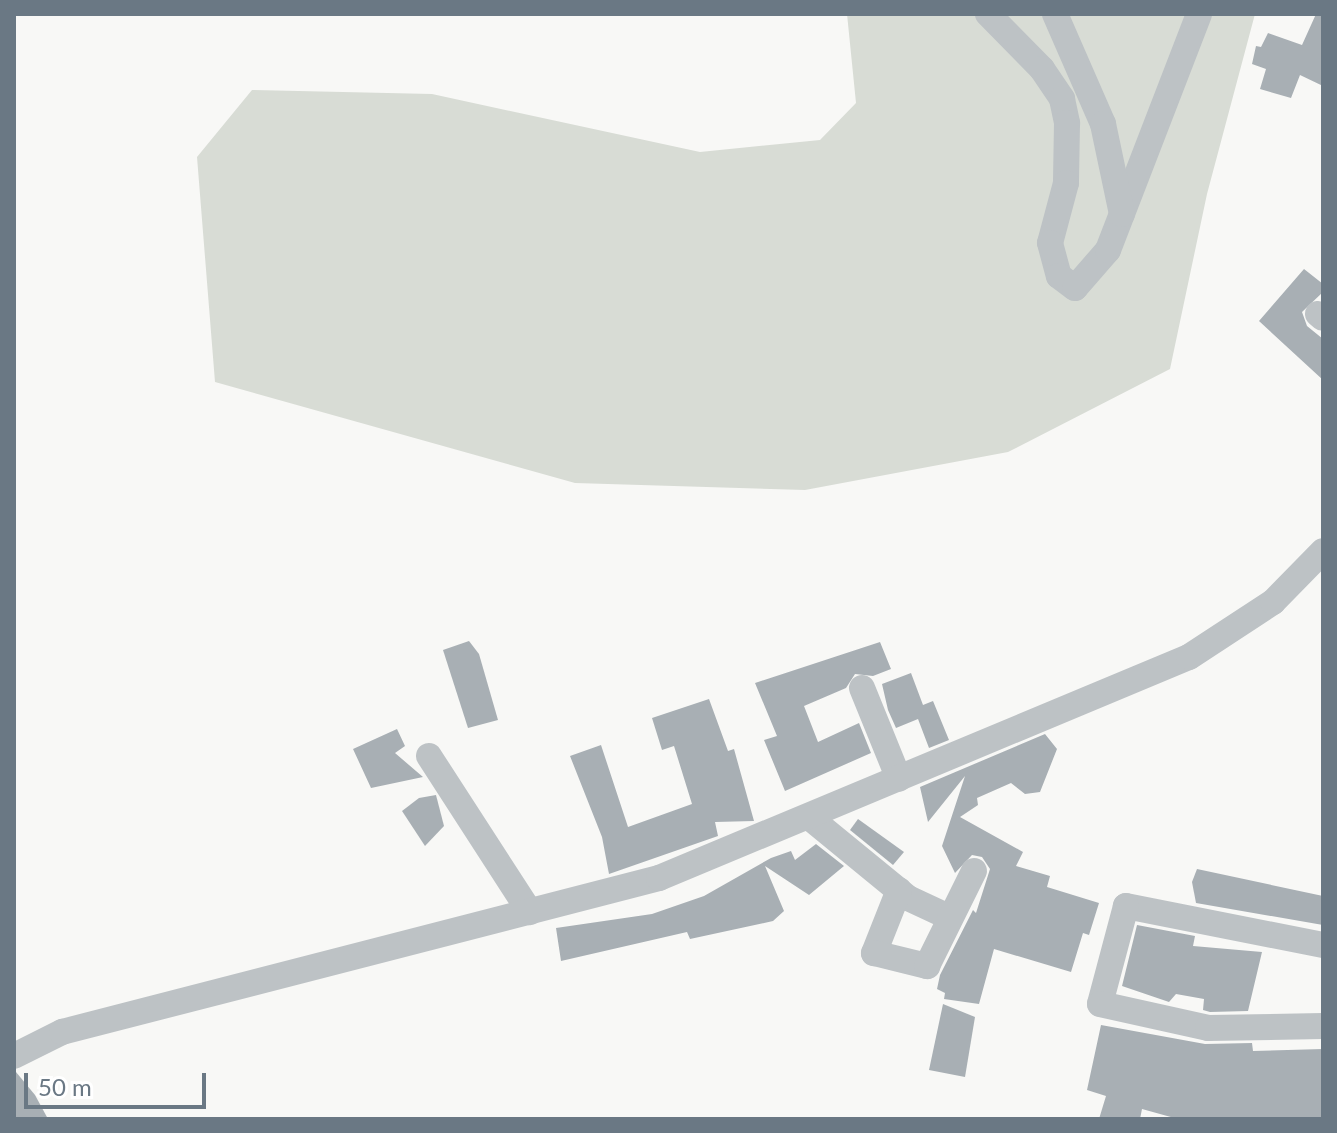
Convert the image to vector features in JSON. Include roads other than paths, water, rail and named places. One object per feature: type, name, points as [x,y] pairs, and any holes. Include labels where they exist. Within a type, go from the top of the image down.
[{"type":"street","points":[[988,14],[1042,69],[1062,99],[1067,123],[1066,183],[1050,243],[1059,276],[1075,288],[1089,276],[1108,250],[1199,14]]},
{"type":"street","points":[[1055,14],[1103,124],[1122,214]]},
{"type":"street","points":[[14,1056],[62,1032],[659,878],[1189,657],[1273,602],[1323,551]]},
{"type":"street","points":[[862,688],[899,779]]},
{"type":"street","points":[[429,756],[530,912]]},
{"type":"street","points":[[809,817],[899,890],[949,917]]},
{"type":"street","points":[[899,890],[874,953],[927,966],[974,871]]},
{"type":"street","points":[[1323,945],[1126,906],[1100,1004],[1208,1028],[1323,1026]]}]
